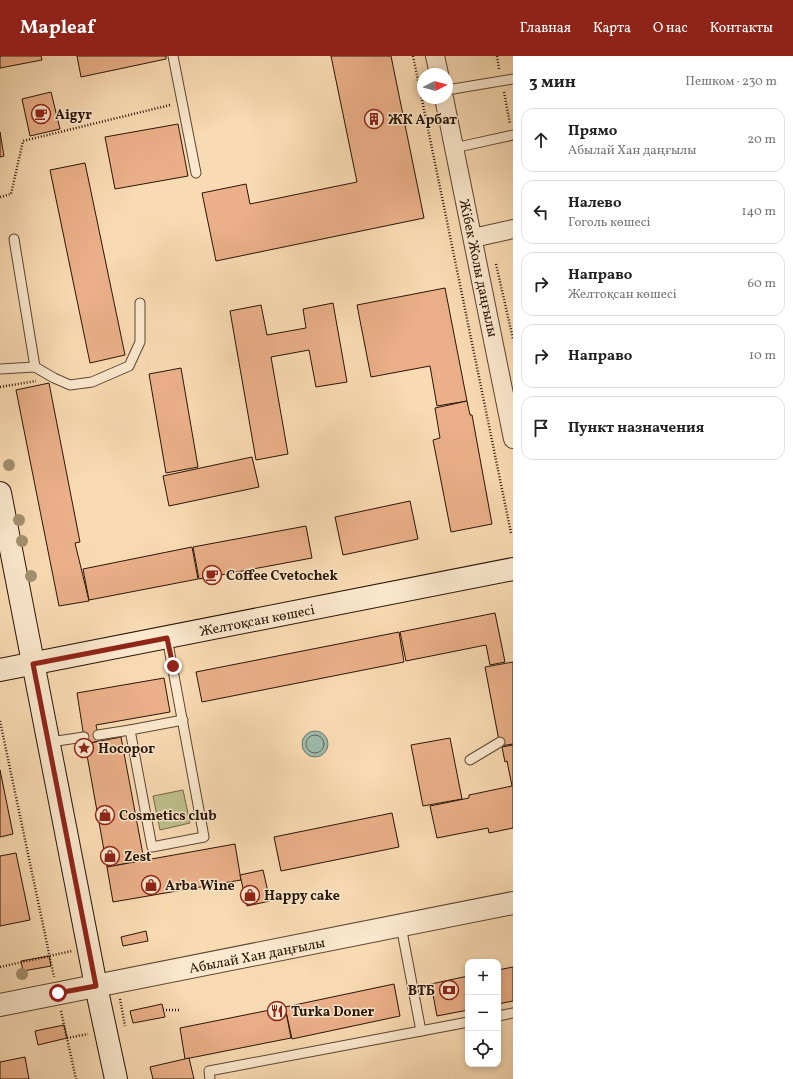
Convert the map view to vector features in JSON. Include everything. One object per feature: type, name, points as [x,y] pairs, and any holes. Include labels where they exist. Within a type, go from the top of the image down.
[{"type":"main road","points":[[0,493],[33,664],[50,742],[96,986],[116,1079]]},
{"type":"main road","name":"Желтоқсан көшесі","points":[[0,670],[513,569]]},
{"type":"main road","name":"Абылай Хан даңғылы","points":[[0,1005],[513,903]]},
{"type":"street","points":[[435,56],[438,68]]},
{"type":"street","name":"Жібек Жолы даңғылы","points":[[445,104],[513,439]]},
{"type":"street","points":[[473,238],[513,229]]},
{"type":"lane","points":[[173,56],[196,173]]},
{"type":"lane","points":[[453,89],[513,79]]},
{"type":"lane","points":[[454,148],[512,135]]},
{"type":"lane","points":[[14,239],[35,367]]},
{"type":"lane","points":[[0,370],[35,367],[70,385],[92,382],[128,366],[140,342],[140,303]]},
{"type":"lane","points":[[130,730],[152,847],[204,837],[167,638]]},
{"type":"lane","points":[[98,735],[183,720]]},
{"type":"lane","points":[[50,742],[84,737]]},
{"type":"lane","points":[[470,760],[500,742]]},
{"type":"lane","points":[[400,926],[421,1031]]},
{"type":"lane","points":[[501,1015],[513,1013]]},
{"type":"lane","points":[[210,1079],[209,1071],[465,1023]]},
{"type":"path","points":[[413,56],[511,533]]},
{"type":"path","points":[[497,56],[512,135]]},
{"type":"path","points":[[0,196],[11,194],[23,141],[182,102]]},
{"type":"path","points":[[0,387],[54,378]]},
{"type":"path","points":[[0,721],[50,961]]},
{"type":"path","points":[[0,966],[49,956]]},
{"type":"path","points":[[163,1010],[181,1010]]},
{"type":"path","points":[[66,1031],[76,1079]]},
{"type":"green space","points":[[183,790],[190,823],[160,830],[153,796]]},
{"type":"water","points":[[315,731],[324,735],[328,744],[324,753],[315,757],[306,753],[302,744],[306,735]]},
{"type":"building","points":[[0,56],[41,56],[42,60],[0,68]]},
{"type":"building","points":[[77,56],[166,56],[166,59],[81,77]]},
{"type":"building","name":"ЖК Арбат","points":[[331,56],[391,56],[424,218],[216,261],[202,193],[246,184],[250,204],[357,182]]},
{"type":"building","name":"Aigyr","points":[[51,92],[60,129],[30,136],[22,99]]},
{"type":"building","points":[[178,124],[188,176],[115,189],[105,137]]},
{"type":"building","points":[[0,132],[4,156],[0,157]]},
{"type":"building","points":[[85,163],[125,355],[90,363],[50,170]]},
{"type":"building","points":[[445,288],[467,401],[437,406],[430,366],[371,377],[357,305]]},
{"type":"building","points":[[333,303],[347,382],[316,387],[309,350],[271,357],[288,454],[256,460],[230,311],[261,305],[267,335],[306,328],[303,309]]},
{"type":"building","points":[[181,368],[198,467],[166,473],[149,374]]},
{"type":"building","points":[[49,383],[80,542],[75,543],[89,601],[59,606],[16,390]]},
{"type":"building","points":[[467,401],[470,415],[472,415],[492,524],[451,532],[433,440],[440,438],[435,408]]},
{"type":"building","points":[[252,457],[259,487],[169,506],[163,476]]},
{"type":"building","points":[[410,501],[418,539],[343,555],[335,517]]},
{"type":"building","points":[[306,526],[312,558],[199,579],[193,547]]},
{"type":"building","points":[[192,547],[198,579],[89,600],[83,569]]},
{"type":"building","points":[[495,613],[505,662],[490,665],[486,645],[406,661],[400,632]]},
{"type":"building","points":[[399,632],[404,662],[202,702],[196,672]]},
{"type":"building","points":[[513,662],[513,744],[500,746],[485,667]]},
{"type":"building","points":[[164,678],[170,712],[96,725],[99,741],[85,744],[77,693]]},
{"type":"building","points":[[121,737],[144,860],[107,867],[85,744]]},
{"type":"building","points":[[450,738],[462,799],[423,806],[411,745]]},
{"type":"building","points":[[513,745],[513,828],[489,833],[488,828],[437,838],[430,806],[469,798],[469,795],[512,786],[507,761],[505,762],[502,747]]},
{"type":"building","points":[[0,770],[13,834],[0,837]]},
{"type":"building","points":[[392,813],[399,847],[281,871],[274,837]]},
{"type":"building","points":[[235,844],[241,880],[113,902],[107,867]]},
{"type":"building","points":[[16,853],[30,920],[0,926],[0,856]]},
{"type":"building","points":[[263,870],[270,901],[247,906],[240,875]]},
{"type":"building","points":[[146,931],[148,941],[123,946],[121,937]]},
{"type":"building","points":[[49,956],[51,966],[23,971],[21,961]]},
{"type":"building","points":[[513,967],[513,1001],[501,1003],[501,995],[501,969]]},
{"type":"building","points":[[465,977],[465,1011],[437,1016],[431,984]]},
{"type":"building","points":[[394,984],[400,1016],[292,1039],[285,1007]]},
{"type":"building","points":[[162,1004],[165,1017],[133,1023],[130,1011]]},
{"type":"building","points":[[285,1007],[291,1038],[185,1059],[180,1028]]},
{"type":"building","points":[[64,1025],[67,1038],[38,1045],[35,1031]]},
{"type":"building","points":[[25,1057],[29,1079],[0,1079],[0,1062]]},
{"type":"building","points":[[189,1058],[194,1079],[153,1079],[150,1067]]},
{"type":"place","name":"Aigyr","points":[[41,114]]},
{"type":"place","name":"ЖК Арбат","points":[[374,119]]},
{"type":"place","name":"Coffee Cvetochek","points":[[212,575]]},
{"type":"place","name":"Носорог","points":[[84,748]]},
{"type":"place","name":"Cosmetics club","points":[[105,815]]},
{"type":"place","name":"Zest","points":[[110,856]]},
{"type":"place","name":"Arba Wine","points":[[151,885]]},
{"type":"place","name":"Happy cake","points":[[250,895]]},
{"type":"place","name":"ВТБ","points":[[449,990]]},
{"type":"place","name":"Turka Doner","points":[[277,1011]]},
{"type":"route","points":[[58,993],[96,986],[50,742],[33,664],[167,638],[173,666]]}]
